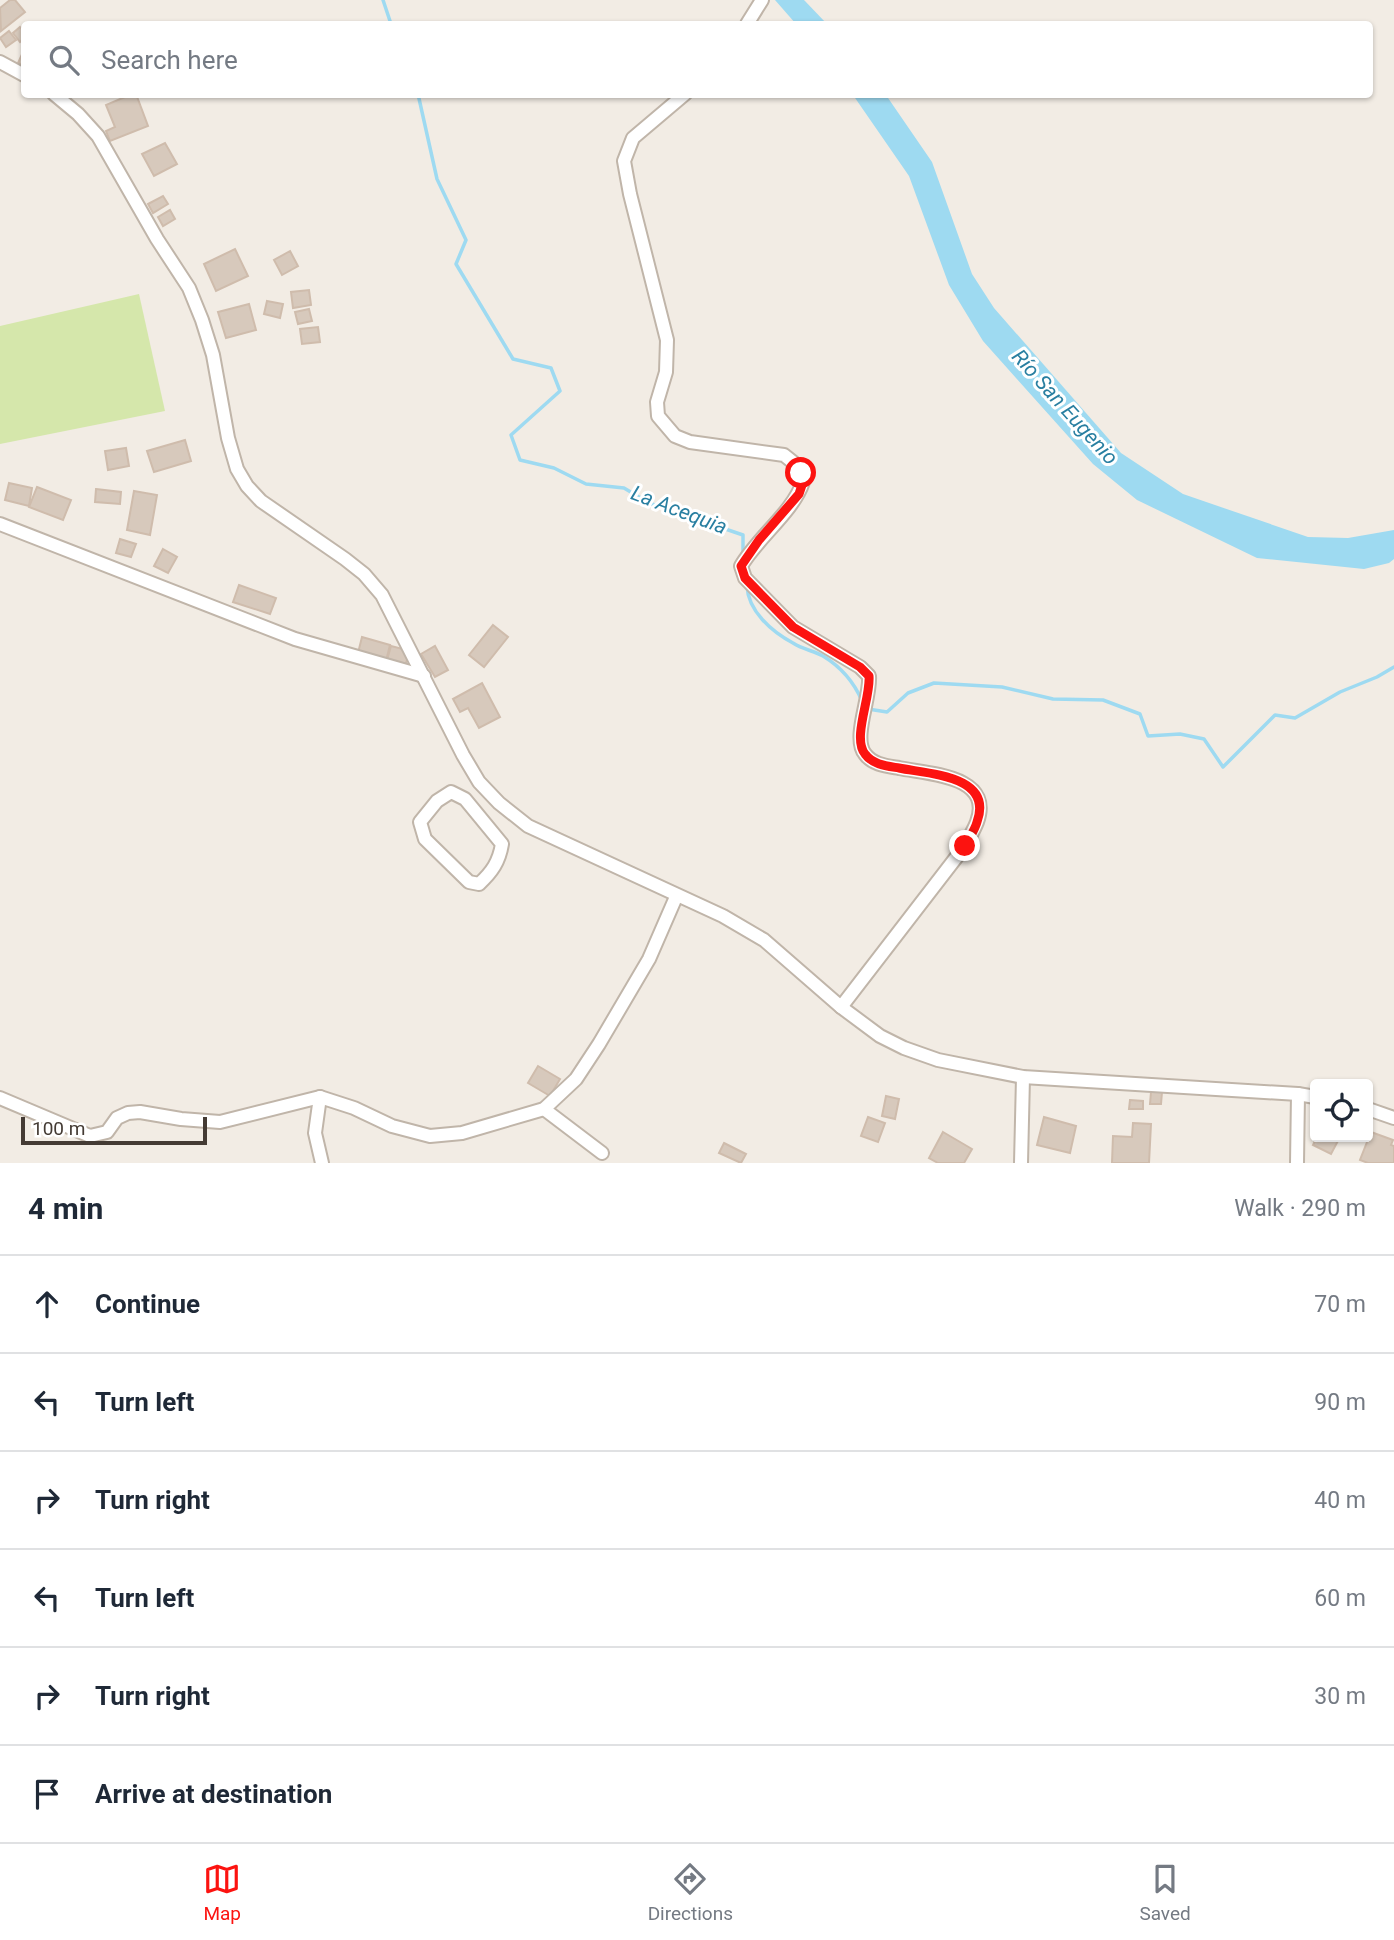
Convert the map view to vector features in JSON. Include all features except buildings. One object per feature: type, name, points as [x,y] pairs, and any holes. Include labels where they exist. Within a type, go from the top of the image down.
[{"type":"street","points":[[749,21],[762,0]]},
{"type":"street","points":[[0,62],[21,73]]},
{"type":"street","points":[[59,98],[98,136],[157,239],[189,288],[213,355],[228,438],[247,486],[261,501],[364,574],[382,595],[479,782],[528,827],[676,897],[723,916],[764,940],[841,1007],[880,1036],[938,1060],[1023,1077],[1310,1096]]},
{"type":"street","points":[[680,98],[634,138],[624,161],[667,340],[666,372],[657,402],[658,416],[676,436],[690,442],[785,455],[794,463],[803,482],[799,494],[748,553],[741,566],[745,578],[793,627],[860,667],[869,676],[870,686],[860,741],[865,754],[877,764],[960,780],[974,789],[980,804],[978,821],[965,846],[841,1007]]},
{"type":"street","points":[[0,524],[295,639],[424,676]]},
{"type":"street","points":[[451,792],[465,799],[477,813],[502,844],[493,871],[479,884],[469,882],[425,839],[420,822],[437,801],[451,792]]},
{"type":"street","points":[[477,813],[493,796]]},
{"type":"street","points":[[0,1098],[90,1136],[107,1132],[117,1118],[128,1112],[220,1122],[320,1097],[354,1108],[392,1126],[430,1136],[462,1133],[544,1110],[576,1080],[599,1044],[649,959],[676,897]]},
{"type":"street","points":[[1021,1163],[1023,1077]]},
{"type":"street","points":[[1297,1163],[1298,1094]]},
{"type":"street","points":[[320,1097],[314,1133],[322,1163]]},
{"type":"street","points":[[544,1110],[602,1153]]},
{"type":"street","points":[[1373,1111],[1394,1118]]},
{"type":"green space","points":[[139,294],[165,411],[0,444],[0,326]]},
{"type":"water","points":[[775,0],[804,0],[824,21],[793,21]]},
{"type":"water","name":"Río San Eugenio","points":[[855,98],[888,98],[932,162],[972,274],[994,308],[1121,453],[1183,494],[1308,537],[1348,538],[1394,530],[1394,559],[1389,563],[1364,569],[1257,558],[1137,500],[1093,464],[983,341],[949,285],[909,176]]},
{"type":"waterway","name":"La Acequia","points":[[383,0],[390,21]]},
{"type":"waterway","name":"La Acequia","points":[[419,98],[437,179],[466,240],[456,264],[513,359],[551,368],[560,391],[511,435],[520,460],[554,468],[586,484],[624,488],[649,503],[743,535],[743,556]]},
{"type":"waterway","name":"La Acequia","points":[[747,586],[748,595],[762,620],[785,638],[836,665],[851,681],[862,701]]},
{"type":"waterway","name":"La Acequia","points":[[868,709],[887,712],[908,693],[934,683],[1002,687],[1053,699],[1103,700],[1140,714],[1148,736],[1180,734],[1204,739],[1223,767],[1275,715],[1295,718],[1340,692],[1394,667]]},
{"type":"route","points":[[801,473],[803,482],[799,494],[748,553],[741,566],[745,578],[793,627],[860,667],[869,676],[870,686],[860,741],[865,754],[877,764],[960,780],[974,789],[980,804],[978,821],[965,846]]}]
